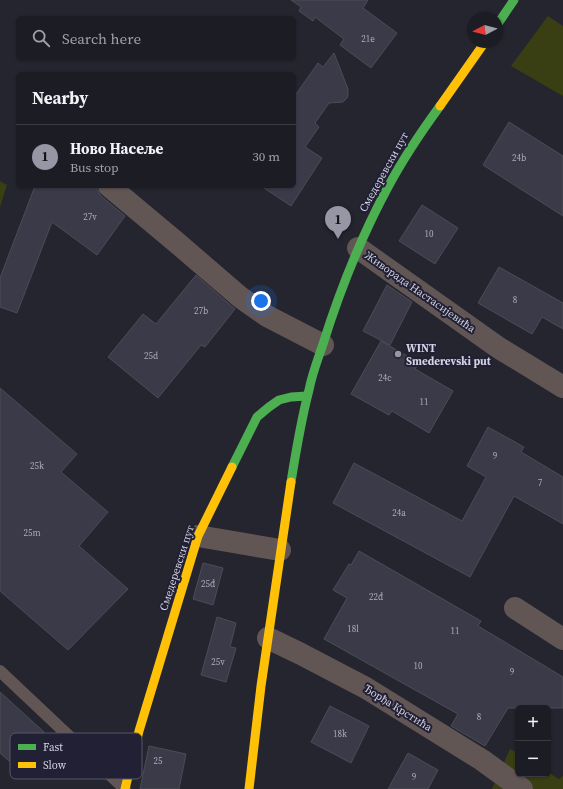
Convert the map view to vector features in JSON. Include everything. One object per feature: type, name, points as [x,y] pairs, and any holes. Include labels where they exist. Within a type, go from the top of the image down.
[{"type":"main road","points":[[503,16],[514,0]]},
{"type":"main road","name":"Смедеревски пут","points":[[249,789],[280,550],[307,396],[340,292],[376,209],[416,140],[481,48]]},
{"type":"main road","name":"Смедеревски пут","points":[[139,733],[198,536],[257,417],[276,401],[293,396],[307,396]]},
{"type":"main road","name":"Смедеревски пут","points":[[125,789],[127,779]]},
{"type":"street","points":[[111,188],[240,297],[267,316],[323,345]]},
{"type":"street","name":"Живорада Настасијевића","points":[[358,248],[499,348],[563,387]]},
{"type":"street","points":[[198,536],[280,550]]},
{"type":"street","points":[[515,608],[563,639]]},
{"type":"street","name":"Ђорђа Крстића","points":[[268,638],[366,688],[482,760],[522,789]]},
{"type":"lane","points":[[0,671],[66,733]]},
{"type":"lane","points":[[114,779],[125,789]]},
{"type":"green space","points":[[548,16],[563,26],[563,96],[511,66]]},
{"type":"green space","points":[[0,181],[7,185],[0,207]]},
{"type":"green space","points":[[510,749],[515,752],[515,777],[551,777],[551,774],[559,779],[563,776],[563,789],[492,789]]},
{"type":"building","points":[[291,0],[368,0],[363,8],[397,33],[371,68],[340,45],[344,39],[315,17],[313,21],[299,11],[301,7]]},
{"type":"building","points":[[334,53],[348,89],[348,95],[343,102],[329,103],[315,123],[319,127],[305,147],[322,158],[291,206],[264,188],[296,188],[296,94],[318,63],[323,67]]},
{"type":"building","points":[[509,122],[563,156],[563,216],[483,165]]},
{"type":"building","points":[[34,188],[96,188],[101,196],[125,216],[97,255],[52,222],[17,313],[0,307],[0,278]]},
{"type":"building","points":[[422,205],[458,228],[435,264],[399,241]]},
{"type":"building","points":[[499,267],[563,303],[563,329],[542,317],[532,334],[478,303]]},
{"type":"building","points":[[196,275],[235,309],[205,347],[201,345],[158,398],[108,357],[143,314],[156,324]]},
{"type":"building","points":[[387,285],[412,302],[390,345],[363,331]]},
{"type":"building","points":[[381,341],[419,363],[415,369],[453,391],[429,433],[392,411],[389,415],[351,394]]},
{"type":"building","points":[[0,388],[77,454],[61,472],[108,512],[79,546],[128,589],[68,650],[0,591]]},
{"type":"building","points":[[488,427],[524,447],[521,452],[563,477],[563,524],[514,496],[470,577],[333,503],[354,463],[462,521],[486,477],[467,466]]},
{"type":"building","points":[[359,551],[481,621],[478,626],[563,677],[563,708],[551,708],[551,705],[515,705],[515,708],[508,708],[485,746],[451,726],[458,714],[324,639],[347,598],[333,590],[349,564],[351,565]]},
{"type":"building","points":[[203,563],[223,568],[213,605],[193,599]]},
{"type":"building","points":[[217,617],[236,623],[230,647],[236,648],[226,682],[201,675]]},
{"type":"building","points":[[0,692],[44,732],[10,733],[10,762],[0,753]]},
{"type":"building","points":[[330,706],[369,726],[351,763],[311,742]]},
{"type":"building","points":[[149,746],[186,754],[179,789],[140,789]]},
{"type":"building","points":[[408,753],[438,770],[428,789],[388,789]]},
{"type":"traffic: fast","points":[[503,16],[514,0]]},
{"type":"traffic: fast","points":[[291,482],[301,424],[315,367],[352,264],[378,206],[394,177],[412,146],[440,106]]},
{"type":"traffic: fast","points":[[232,467],[257,417],[279,400],[291,397],[307,396]]},
{"type":"traffic: slow","points":[[440,106],[481,48]]},
{"type":"traffic: slow","points":[[139,733],[198,536],[232,467]]},
{"type":"traffic: slow","points":[[249,789],[261,686],[291,482]]},
{"type":"traffic: slow","points":[[125,789],[127,779]]},
{"type":"place","name":"Ново Насеље","points":[[338,239]]},
{"type":"place","name":"WINT Smederevski put","points":[[398,354]]}]
